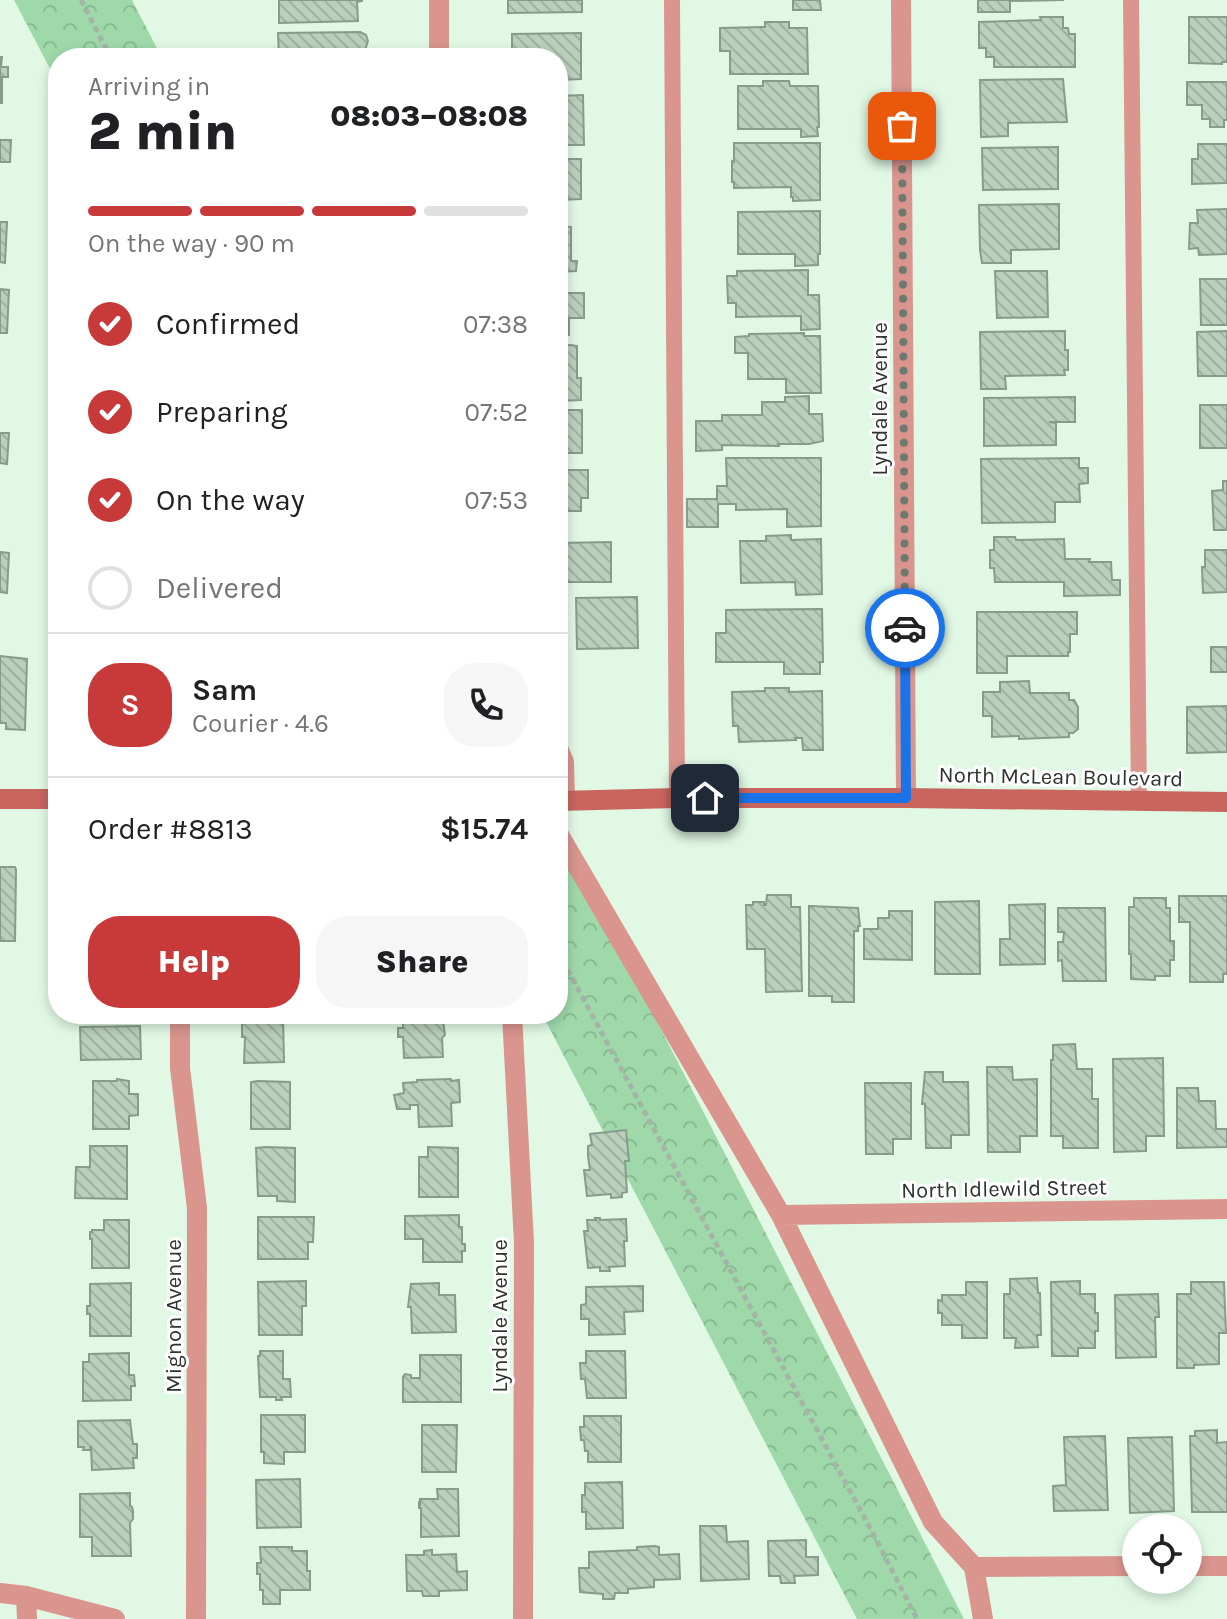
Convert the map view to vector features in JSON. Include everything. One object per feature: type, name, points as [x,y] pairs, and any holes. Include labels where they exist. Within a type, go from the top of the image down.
[{"type":"main road","name":"North McLean Boulevard","points":[[568,801],[906,798],[1227,802]]},
{"type":"main road","points":[[0,799],[48,799]]},
{"type":"street","points":[[439,0],[439,48]]},
{"type":"street","name":"Lyndale Avenue","points":[[901,0],[906,798]]},
{"type":"street","points":[[568,850],[781,1215],[933,1522],[974,1567],[983,1619]]},
{"type":"street","name":"Mignon Avenue","points":[[180,1024],[180,1068],[197,1208],[196,1619]]},
{"type":"street","name":"Lyndale Avenue","points":[[513,1024],[524,1243],[523,1619]]},
{"type":"street","name":"North Idlewild Street","points":[[781,1215],[1227,1209]]},
{"type":"street","points":[[974,1567],[1122,1566]]},
{"type":"street","points":[[1202,1566],[1227,1566]]},
{"type":"street","points":[[0,1593],[26,1596],[115,1619]]},
{"type":"street","points":[[26,1596],[27,1619]]},
{"type":"lane","points":[[672,0],[677,798]]},
{"type":"lane","points":[[1131,0],[1139,802]]},
{"type":"path","points":[[81,0],[106,48]]},
{"type":"path","points":[[568,970],[917,1619]]},
{"type":"green space","points":[[14,0],[132,0],[157,48],[48,48],[48,65]]},
{"type":"green space","points":[[568,848],[964,1619],[857,1619],[547,1024],[568,1024]]},
{"type":"building","points":[[279,0],[362,1],[357,2],[358,21],[279,23]]},
{"type":"building","points":[[508,0],[582,0],[582,12],[508,13]]},
{"type":"building","points":[[793,0],[820,0],[821,10],[793,10]]},
{"type":"building","points":[[978,0],[1064,0],[1010,1],[1010,12],[978,12]]},
{"type":"building","points":[[1040,17],[1063,17],[1063,28],[1068,28],[1069,34],[1075,34],[1075,67],[994,67],[994,57],[986,57],[986,48],[979,48],[979,22],[1041,20]]},
{"type":"building","points":[[1189,17],[1227,17],[1227,62],[1189,63]]},
{"type":"building","points":[[765,22],[789,22],[789,28],[807,28],[808,74],[730,74],[730,51],[720,51],[720,28],[765,27]]},
{"type":"building","points":[[360,32],[366,35],[368,41],[366,48],[279,48],[278,33]]},
{"type":"building","points":[[581,33],[581,79],[568,80],[568,48],[512,48],[512,34]]},
{"type":"building","points":[[0,57],[1,67],[8,67],[8,77],[2,77],[2,103],[0,103]]},
{"type":"building","points":[[1063,79],[1067,122],[1008,123],[1008,136],[981,137],[980,80]]},
{"type":"building","points":[[763,81],[789,81],[790,86],[818,86],[818,136],[801,137],[801,129],[738,129],[738,86],[763,86]]},
{"type":"building","points":[[1187,82],[1227,82],[1227,120],[1224,120],[1224,127],[1210,127],[1210,119],[1202,119],[1202,105],[1187,105]]},
{"type":"building","points":[[583,95],[584,145],[568,145],[568,96]]},
{"type":"building","points":[[0,140],[11,140],[10,162],[0,162]]},
{"type":"building","points":[[734,143],[820,143],[820,200],[793,201],[791,187],[734,188]]},
{"type":"building","points":[[1198,144],[1227,144],[1227,183],[1192,184],[1192,159],[1198,159]]},
{"type":"building","points":[[1058,147],[1058,189],[983,190],[982,148]]},
{"type":"building","points":[[568,159],[581,159],[581,199],[568,200]]},
{"type":"building","points":[[1059,204],[1059,249],[1011,250],[1011,263],[982,263],[979,205]]},
{"type":"building","points":[[1227,209],[1227,254],[1199,255],[1198,248],[1189,249],[1190,223],[1198,223],[1197,210]]},
{"type":"building","points":[[820,211],[818,265],[795,266],[795,254],[738,254],[738,212]]},
{"type":"building","points":[[0,222],[7,222],[5,263],[0,262]]},
{"type":"building","points":[[568,226],[571,227],[571,261],[577,261],[576,271],[568,271]]},
{"type":"building","points":[[808,270],[808,295],[819,295],[820,329],[801,330],[801,316],[736,317],[736,303],[728,303],[727,276],[737,276],[737,271]]},
{"type":"building","points":[[995,271],[1047,271],[1048,317],[997,318]]},
{"type":"building","points":[[1200,279],[1227,279],[1227,325],[1201,325]]},
{"type":"building","points":[[0,289],[9,290],[7,333],[0,333]]},
{"type":"building","points":[[568,293],[584,293],[584,318],[569,318],[569,335]]},
{"type":"building","points":[[1065,331],[1068,370],[1064,370],[1065,375],[1005,376],[1006,389],[981,389],[980,332]]},
{"type":"building","points":[[1227,331],[1227,376],[1198,376],[1197,332]]},
{"type":"building","points":[[804,333],[804,336],[820,336],[821,393],[786,393],[786,379],[748,379],[748,353],[735,353],[735,337]]},
{"type":"building","points":[[568,345],[577,346],[581,400],[568,401]]},
{"type":"building","points":[[809,396],[809,414],[822,414],[823,441],[779,446],[722,445],[722,450],[696,451],[696,421],[722,421],[722,415],[762,415],[762,402],[785,402],[785,397]]},
{"type":"building","points":[[1075,397],[1075,422],[1049,422],[1056,423],[1056,445],[984,446],[984,398]]},
{"type":"building","points":[[1200,405],[1227,405],[1227,448],[1200,448]]},
{"type":"building","points":[[568,410],[582,410],[582,453],[568,453]]},
{"type":"building","points":[[0,433],[9,433],[7,464],[0,463]]},
{"type":"building","points":[[726,458],[821,458],[821,526],[787,527],[787,509],[736,510],[736,504],[718,504],[718,527],[687,527],[687,499],[717,499],[717,486],[727,486]]},
{"type":"building","points":[[1079,458],[1079,468],[1088,468],[1088,483],[1079,484],[1080,502],[1055,502],[1055,522],[982,523],[981,459]]},
{"type":"building","points":[[568,470],[588,470],[588,498],[581,498],[581,511],[568,511]]},
{"type":"building","points":[[1223,481],[1227,481],[1227,530],[1214,530],[1212,491],[1223,490]]},
{"type":"building","points":[[791,535],[791,540],[821,539],[822,594],[796,595],[795,582],[741,583],[740,541],[766,541],[766,536]]},
{"type":"building","points":[[994,537],[1064,539],[1065,559],[1111,562],[1112,580],[1120,580],[1120,595],[1064,596],[1064,582],[995,582],[994,568],[990,568]]},
{"type":"building","points":[[611,542],[611,582],[568,582],[568,543]]},
{"type":"building","points":[[1205,550],[1227,550],[1227,592],[1203,593]]},
{"type":"building","points":[[0,552],[9,553],[7,593],[0,592]]},
{"type":"building","points":[[637,597],[638,648],[577,649],[576,598]]},
{"type":"building","points":[[822,609],[823,662],[820,662],[820,674],[784,674],[784,662],[716,662],[716,633],[726,633],[726,610]]},
{"type":"building","points":[[977,612],[1077,612],[1077,634],[1070,634],[1068,656],[1007,656],[1007,673],[977,673]]},
{"type":"building","points":[[1211,647],[1227,647],[1227,672],[1211,672]]},
{"type":"building","points":[[0,656],[27,659],[25,730],[6,729],[6,723],[0,723]]},
{"type":"building","points":[[1029,681],[1030,693],[1069,693],[1069,700],[1074,700],[1078,707],[1078,729],[1069,733],[1069,737],[992,737],[992,716],[983,716],[983,692],[1000,692],[1000,682]]},
{"type":"building","points":[[765,688],[789,688],[789,692],[822,691],[823,750],[803,750],[802,738],[739,742],[738,726],[733,726],[732,692],[765,691]]},
{"type":"building","points":[[1227,706],[1227,752],[1187,753],[1187,707]]},
{"type":"building","points":[[0,867],[15,867],[16,870],[15,941],[0,941]]},
{"type":"building","points":[[767,895],[791,895],[791,907],[800,907],[802,991],[766,992],[765,949],[747,949],[746,905],[764,902],[766,905]]},
{"type":"building","points":[[1179,896],[1227,896],[1227,974],[1223,974],[1223,982],[1190,982],[1190,922],[1179,922]]},
{"type":"building","points":[[1134,898],[1166,898],[1166,908],[1170,908],[1170,941],[1174,941],[1170,976],[1155,976],[1155,980],[1131,979],[1129,907],[1134,907]]},
{"type":"building","points":[[979,901],[980,974],[935,974],[935,902]]},
{"type":"building","points":[[1045,904],[1045,964],[1000,965],[1000,939],[1010,939],[1009,905]]},
{"type":"building","points":[[809,906],[858,908],[860,926],[858,931],[854,931],[854,1002],[832,1002],[832,996],[809,996]]},
{"type":"building","points":[[1058,908],[1105,908],[1106,981],[1063,981],[1062,960],[1058,961],[1058,942],[1063,942],[1064,932],[1058,932]]},
{"type":"building","points":[[889,911],[912,911],[912,960],[864,959],[864,929],[878,929],[878,918],[889,918]]},
{"type":"building","points":[[242,1024],[283,1024],[284,1062],[244,1063],[245,1037],[242,1037]]},
{"type":"building","points":[[403,1024],[443,1024],[443,1057],[404,1058],[403,1037],[398,1037],[398,1028],[403,1028]]},
{"type":"building","points":[[140,1026],[141,1059],[81,1060],[80,1027]]},
{"type":"building","points":[[1075,1044],[1077,1069],[1092,1069],[1092,1099],[1098,1099],[1098,1148],[1063,1148],[1063,1136],[1051,1136],[1053,1045]]},
{"type":"building","points":[[1163,1058],[1164,1136],[1146,1136],[1146,1151],[1114,1152],[1113,1059]]},
{"type":"building","points":[[987,1067],[1012,1067],[1013,1080],[1037,1079],[1037,1136],[1020,1136],[1020,1152],[988,1152]]},
{"type":"building","points":[[925,1072],[943,1072],[943,1082],[968,1082],[969,1135],[951,1135],[951,1148],[926,1148],[925,1104],[922,1104]]},
{"type":"building","points":[[459,1080],[460,1102],[451,1103],[452,1126],[419,1127],[418,1105],[410,1105],[410,1109],[397,1109],[394,1095],[404,1093],[403,1083]]},
{"type":"building","points":[[93,1081],[129,1081],[129,1094],[138,1094],[138,1115],[129,1116],[129,1129],[93,1129]]},
{"type":"building","points":[[251,1082],[290,1082],[290,1129],[251,1129]]},
{"type":"building","points":[[865,1083],[911,1083],[911,1139],[893,1139],[893,1154],[866,1154]]},
{"type":"building","points":[[1177,1088],[1198,1088],[1199,1101],[1215,1101],[1216,1129],[1227,1129],[1227,1147],[1177,1148]]},
{"type":"building","points":[[626,1130],[629,1161],[625,1161],[627,1192],[622,1193],[622,1197],[611,1198],[611,1194],[587,1196],[584,1170],[590,1170],[590,1134]]},
{"type":"building","points":[[90,1146],[127,1146],[127,1199],[75,1198],[76,1167],[90,1167]]},
{"type":"building","points":[[428,1147],[458,1148],[458,1197],[419,1197],[419,1157],[428,1157]]},
{"type":"building","points":[[256,1148],[295,1148],[295,1202],[277,1201],[277,1196],[258,1196]]},
{"type":"building","points":[[459,1215],[462,1244],[465,1244],[462,1262],[423,1262],[423,1239],[405,1239],[405,1216]]},
{"type":"building","points":[[258,1217],[314,1217],[313,1242],[308,1242],[308,1259],[258,1259]]},
{"type":"building","points":[[626,1219],[625,1266],[609,1267],[610,1271],[600,1271],[600,1267],[588,1268],[584,1231],[588,1231],[587,1220]]},
{"type":"building","points":[[104,1220],[129,1220],[129,1268],[92,1268],[90,1232],[104,1230]]},
{"type":"building","points":[[1037,1278],[1041,1335],[1037,1335],[1038,1347],[1015,1348],[1016,1338],[1004,1338],[1004,1294],[1010,1294],[1010,1279]]},
{"type":"building","points":[[306,1281],[302,1335],[259,1335],[258,1282]]},
{"type":"building","points":[[1080,1281],[1080,1294],[1095,1294],[1098,1331],[1095,1331],[1095,1348],[1078,1348],[1078,1356],[1052,1356],[1051,1282]]},
{"type":"building","points":[[966,1282],[987,1282],[987,1338],[962,1338],[962,1325],[942,1325],[938,1300],[942,1301],[942,1295],[966,1295]]},
{"type":"building","points":[[1191,1282],[1224,1282],[1226,1333],[1219,1333],[1219,1364],[1177,1368],[1177,1294],[1191,1294]]},
{"type":"building","points":[[131,1283],[131,1336],[90,1336],[87,1306],[90,1306],[90,1284]]},
{"type":"building","points":[[439,1283],[439,1295],[455,1295],[456,1332],[412,1333],[411,1307],[408,1307],[411,1284]]},
{"type":"building","points":[[643,1286],[643,1311],[624,1312],[625,1334],[589,1335],[589,1319],[581,1319],[581,1305],[586,1304],[586,1287]]},
{"type":"building","points":[[1158,1294],[1156,1357],[1116,1358],[1115,1295]]},
{"type":"building","points":[[260,1351],[283,1351],[283,1379],[290,1379],[291,1397],[276,1400],[276,1397],[260,1397]]},
{"type":"building","points":[[586,1351],[625,1351],[626,1398],[587,1398],[580,1363],[586,1363]]},
{"type":"building","points":[[129,1353],[129,1375],[134,1375],[135,1386],[131,1386],[131,1400],[83,1401],[83,1362],[89,1362],[89,1354]]},
{"type":"building","points":[[420,1355],[461,1355],[461,1402],[403,1402],[403,1377],[405,1374],[420,1378]]},
{"type":"building","points":[[261,1415],[305,1415],[305,1452],[284,1452],[284,1464],[264,1463]]},
{"type":"building","points":[[584,1416],[621,1416],[621,1462],[588,1462],[588,1451],[585,1451],[584,1440],[581,1440],[580,1427],[584,1427]]},
{"type":"building","points":[[130,1420],[133,1444],[137,1444],[134,1468],[92,1470],[91,1446],[90,1450],[78,1447],[78,1421]]},
{"type":"building","points":[[422,1425],[457,1425],[456,1472],[422,1472]]},
{"type":"building","points":[[1217,1430],[1217,1443],[1227,1442],[1227,1512],[1192,1512],[1190,1436],[1195,1436],[1195,1431]]},
{"type":"building","points":[[1105,1436],[1108,1510],[1054,1511],[1053,1486],[1066,1485],[1064,1437]]},
{"type":"building","points":[[1172,1437],[1174,1511],[1130,1513],[1128,1438]]},
{"type":"building","points":[[300,1479],[301,1527],[257,1528],[256,1480]]},
{"type":"building","points":[[622,1482],[623,1528],[586,1529],[586,1512],[582,1512],[585,1483]]},
{"type":"building","points":[[437,1489],[458,1489],[459,1536],[421,1537],[420,1499],[438,1499]]},
{"type":"building","points":[[130,1493],[133,1511],[130,1523],[131,1556],[92,1556],[92,1537],[80,1537],[80,1494]]},
{"type":"building","points":[[700,1526],[726,1526],[727,1542],[748,1541],[749,1579],[701,1581]]},
{"type":"building","points":[[806,1540],[806,1557],[818,1557],[818,1575],[794,1576],[795,1583],[781,1583],[780,1576],[769,1576],[768,1541]]},
{"type":"building","points":[[260,1547],[292,1547],[292,1551],[307,1551],[310,1590],[280,1590],[280,1604],[263,1604],[260,1574],[257,1574],[257,1563],[261,1563]]},
{"type":"building","points":[[659,1547],[659,1555],[679,1554],[680,1579],[654,1580],[654,1587],[628,1589],[628,1593],[615,1593],[614,1599],[603,1599],[603,1594],[580,1592],[579,1568],[589,1568],[589,1552]]},
{"type":"building","points":[[432,1550],[432,1555],[456,1554],[457,1572],[467,1571],[467,1590],[439,1591],[439,1596],[423,1596],[422,1591],[407,1591],[406,1555],[424,1555],[424,1551]]},
{"type":"way so far","points":[[902,126],[905,628]]},
{"type":"route","points":[[705,798],[906,798],[905,628]]}]
